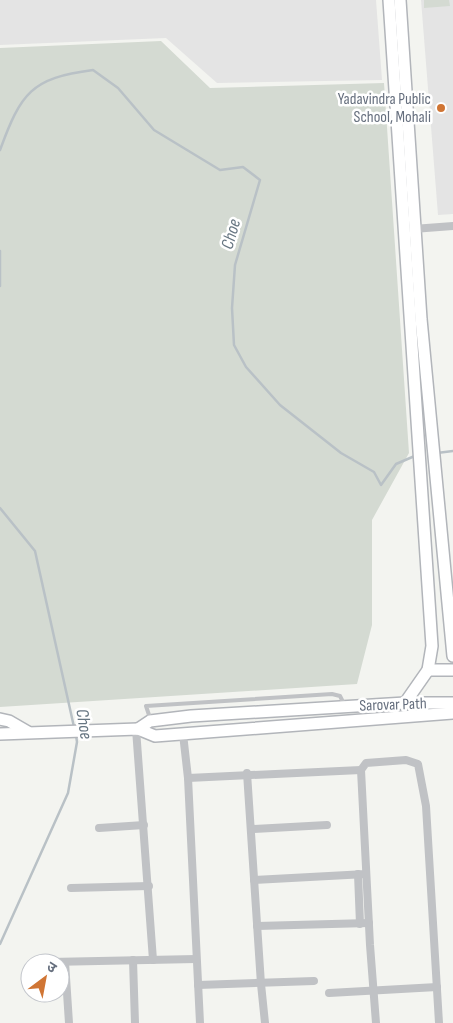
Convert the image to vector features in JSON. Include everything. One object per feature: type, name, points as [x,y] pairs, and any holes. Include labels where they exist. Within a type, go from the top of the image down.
[{"type":"main road","points":[[389,0],[410,229],[419,359],[417,418],[432,646],[428,670],[405,703]]},
{"type":"main road","points":[[400,0],[410,229]]},
{"type":"main road","points":[[419,359],[431,418],[453,656]]},
{"type":"main road","points":[[421,474],[436,473]]},
{"type":"main road","points":[[428,670],[453,670]]},
{"type":"main road","name":"Sarovar Path","points":[[150,720],[405,703],[453,703]]},
{"type":"main road","points":[[0,734],[137,729],[155,736],[453,713]]},
{"type":"main road","points":[[0,719],[9,721],[32,732]]},
{"type":"main road","points":[[137,729],[150,720]]},
{"type":"main road","points":[[0,742],[30,737],[32,732]]},
{"type":"street","points":[[410,229],[453,226]]},
{"type":"street","points":[[137,729],[153,960]]},
{"type":"street","points":[[183,734],[188,778],[200,1023]]},
{"type":"street","points":[[376,1023],[368,923],[361,770],[366,763],[406,760],[418,764],[426,806],[439,1023]]},
{"type":"street","points":[[188,778],[247,773],[361,770]]},
{"type":"street","points":[[247,773],[252,829],[260,984],[265,1023]]},
{"type":"street","points":[[99,828],[144,825]]},
{"type":"street","points":[[252,829],[327,825]]},
{"type":"street","points":[[358,874],[360,924]]},
{"type":"street","points":[[254,880],[366,874]]},
{"type":"street","points":[[71,888],[149,886]]},
{"type":"street","points":[[257,926],[368,923]]},
{"type":"street","points":[[70,962],[196,959]]},
{"type":"street","points":[[133,960],[135,1023]]},
{"type":"street","points":[[198,985],[314,981]]},
{"type":"street","points":[[329,993],[437,987]]},
{"type":"street","points":[[67,1003],[68,1023]]},
{"type":"lane","points":[[150,720],[146,706],[220,700],[332,694],[340,696],[346,707]]},
{"type":"shaded area","points":[[0,0],[376,0],[382,80],[217,83],[166,38],[0,45]]},
{"type":"shaded area","name":"Yadavindra Public School, Mohali","points":[[421,0],[453,0],[453,214],[438,215]]},
{"type":"shaded area","points":[[424,0],[449,0],[450,6],[424,8]]},
{"type":"shaded area","points":[[161,41],[210,88],[384,83],[409,453],[372,520],[372,625],[357,684],[0,707],[0,48]]},
{"type":"waterway","name":"Choe","points":[[0,150],[15,115],[22,102],[31,92],[55,78],[93,70],[118,88],[154,130],[220,170],[243,167],[260,180],[235,265],[232,308],[234,345],[246,367],[280,405],[341,453],[374,472],[381,485],[396,464],[417,455]]},
{"type":"waterway","name":"Choe","points":[[0,251],[0,286]]},
{"type":"waterway","name":"Choe","points":[[437,453],[453,451]]},
{"type":"waterway","name":"Choe","points":[[0,508],[35,551],[74,727]]},
{"type":"waterway","name":"Choe","points":[[0,944],[68,793],[77,742],[76,735]]},
{"type":"place","name":"Yadavindra Public School, Mohali","points":[[441,108]]}]
